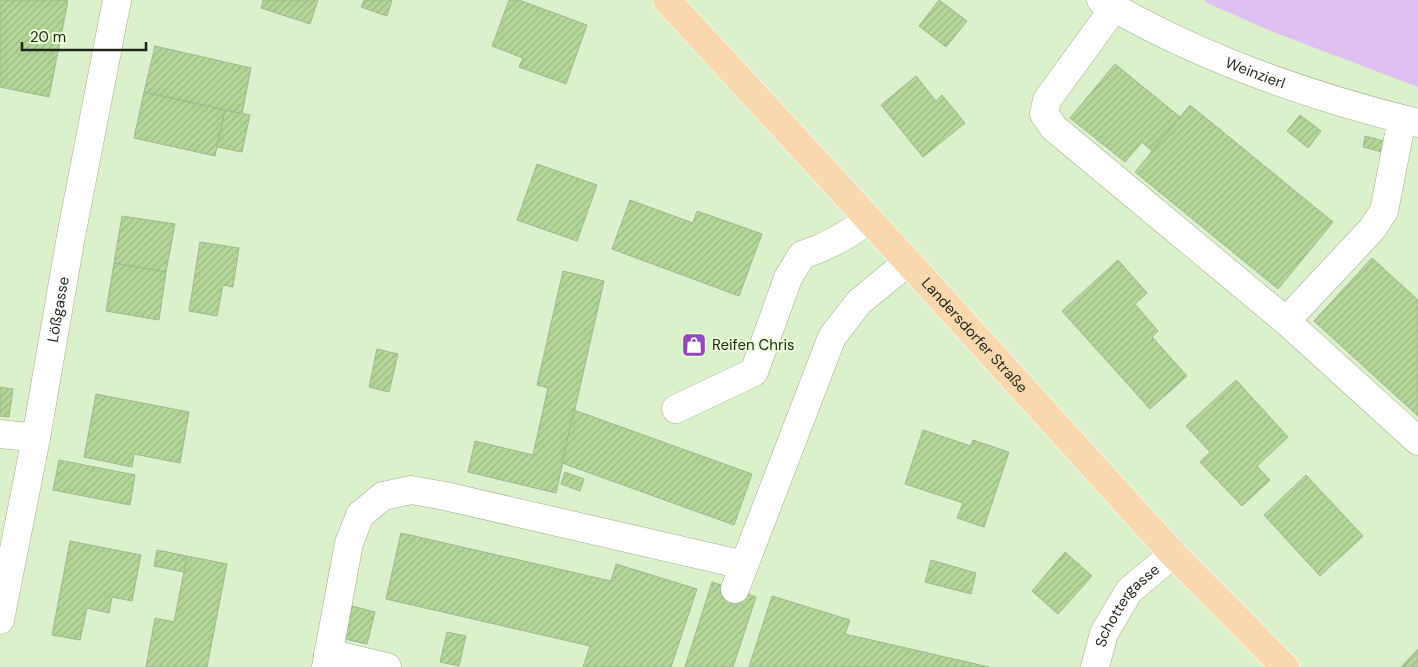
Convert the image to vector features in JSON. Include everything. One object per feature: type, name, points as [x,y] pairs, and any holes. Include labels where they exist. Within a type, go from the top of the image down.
[{"type":"main road","name":"Landersdorfer Straße","points":[[667,0],[1173,554],[1285,667]]},
{"type":"street","name":"Lößgasse","points":[[0,620],[36,438],[71,236],[117,0]]},
{"type":"street","points":[[1108,4],[1047,100],[1044,114],[1054,128],[1286,321],[1418,441]]},
{"type":"street","name":"Weinzierl","points":[[1108,4],[1218,59],[1309,93],[1410,121]]},
{"type":"street","points":[[1286,321],[1372,229],[1384,211],[1410,121]]},
{"type":"street","points":[[676,410],[754,372],[788,278],[802,255],[825,247],[849,235],[868,220]]},
{"type":"street","points":[[387,667],[327,660],[349,544],[360,515],[383,496],[411,490],[445,496],[740,577],[832,337],[859,302],[908,262]]},
{"type":"street","points":[[0,434],[36,438]]},
{"type":"street","name":"Schottergasse","points":[[1095,667],[1104,633],[1129,591],[1173,554]]},
{"type":"shaded area","points":[[1205,0],[1418,0],[1418,87],[1273,32],[1207,3]]},
{"type":"building","points":[[0,0],[68,1],[49,97],[0,87]]},
{"type":"building","points":[[263,0],[318,0],[310,24],[261,8]]},
{"type":"building","points":[[364,0],[392,0],[387,16],[361,7]]},
{"type":"building","points":[[509,0],[519,0],[587,25],[566,84],[519,67],[523,58],[492,46]]},
{"type":"building","points":[[939,0],[967,21],[946,47],[919,26]]},
{"type":"building","points":[[155,46],[251,68],[242,114],[144,92]]},
{"type":"building","points":[[1115,64],[1180,117],[1152,151],[1142,142],[1125,162],[1070,118]]},
{"type":"building","points":[[916,76],[936,101],[942,95],[965,123],[923,157],[881,105]]},
{"type":"building","points":[[144,92],[225,110],[215,156],[134,138]]},
{"type":"building","points":[[1190,105],[1333,222],[1278,289],[1135,172]]},
{"type":"building","points":[[225,110],[250,115],[242,152],[217,147]]},
{"type":"building","points":[[1300,115],[1321,131],[1308,148],[1287,131]]},
{"type":"building","points":[[1365,136],[1384,141],[1382,152],[1363,147]]},
{"type":"building","points":[[537,164],[597,185],[577,241],[517,220]]},
{"type":"building","points":[[630,200],[693,223],[697,211],[762,234],[739,296],[612,249]]},
{"type":"building","points":[[122,216],[175,224],[166,272],[114,263]]},
{"type":"building","points":[[200,242],[239,248],[233,287],[223,285],[217,316],[189,311]]},
{"type":"building","points":[[1372,258],[1418,300],[1418,416],[1314,321]]},
{"type":"building","points":[[1118,260],[1147,293],[1135,304],[1158,331],[1152,337],[1187,376],[1150,409],[1062,311]]},
{"type":"building","points":[[114,263],[166,272],[159,320],[106,311]]},
{"type":"building","points":[[563,271],[604,281],[556,493],[468,472],[475,441],[533,455],[548,388],[537,385]]},
{"type":"building","points":[[377,349],[398,354],[389,392],[369,387]]},
{"type":"building","points":[[1236,380],[1288,437],[1257,466],[1270,480],[1242,506],[1200,462],[1210,452],[1186,426]]},
{"type":"building","points":[[0,387],[13,389],[9,417],[0,416]]},
{"type":"building","points":[[96,394],[189,412],[180,463],[134,454],[132,467],[84,457]]},
{"type":"building","points":[[574,410],[752,474],[734,525],[562,463]]},
{"type":"building","points":[[923,430],[971,446],[973,440],[1009,452],[984,527],[957,518],[963,503],[905,484]]},
{"type":"building","points":[[59,460],[135,475],[130,505],[53,490]]},
{"type":"building","points":[[565,472],[584,479],[580,491],[561,484]]},
{"type":"building","points":[[1306,475],[1363,536],[1320,576],[1264,515]]},
{"type":"building","points":[[401,533],[611,581],[616,564],[697,589],[671,667],[583,667],[590,646],[386,599]]},
{"type":"building","points":[[70,541],[141,555],[132,601],[112,597],[109,613],[87,608],[80,640],[52,635]]},
{"type":"building","points":[[157,550],[187,556],[184,572],[154,566]]},
{"type":"building","points":[[1065,552],[1092,576],[1058,614],[1032,591]]},
{"type":"building","points":[[187,556],[227,564],[207,667],[146,667],[155,618],[174,622]]},
{"type":"building","points":[[931,560],[976,573],[971,594],[925,582]]},
{"type":"building","points":[[712,582],[756,597],[733,667],[685,667]]},
{"type":"building","points":[[772,596],[850,620],[845,634],[989,667],[749,667]]},
{"type":"building","points":[[352,606],[375,612],[367,644],[344,639]]},
{"type":"building","points":[[447,632],[466,636],[459,666],[440,662]]},
{"type":"building","points":[[1418,649],[1418,667],[1401,667]]},
{"type":"place","name":"Reifen Chris","points":[[694,345]]}]
